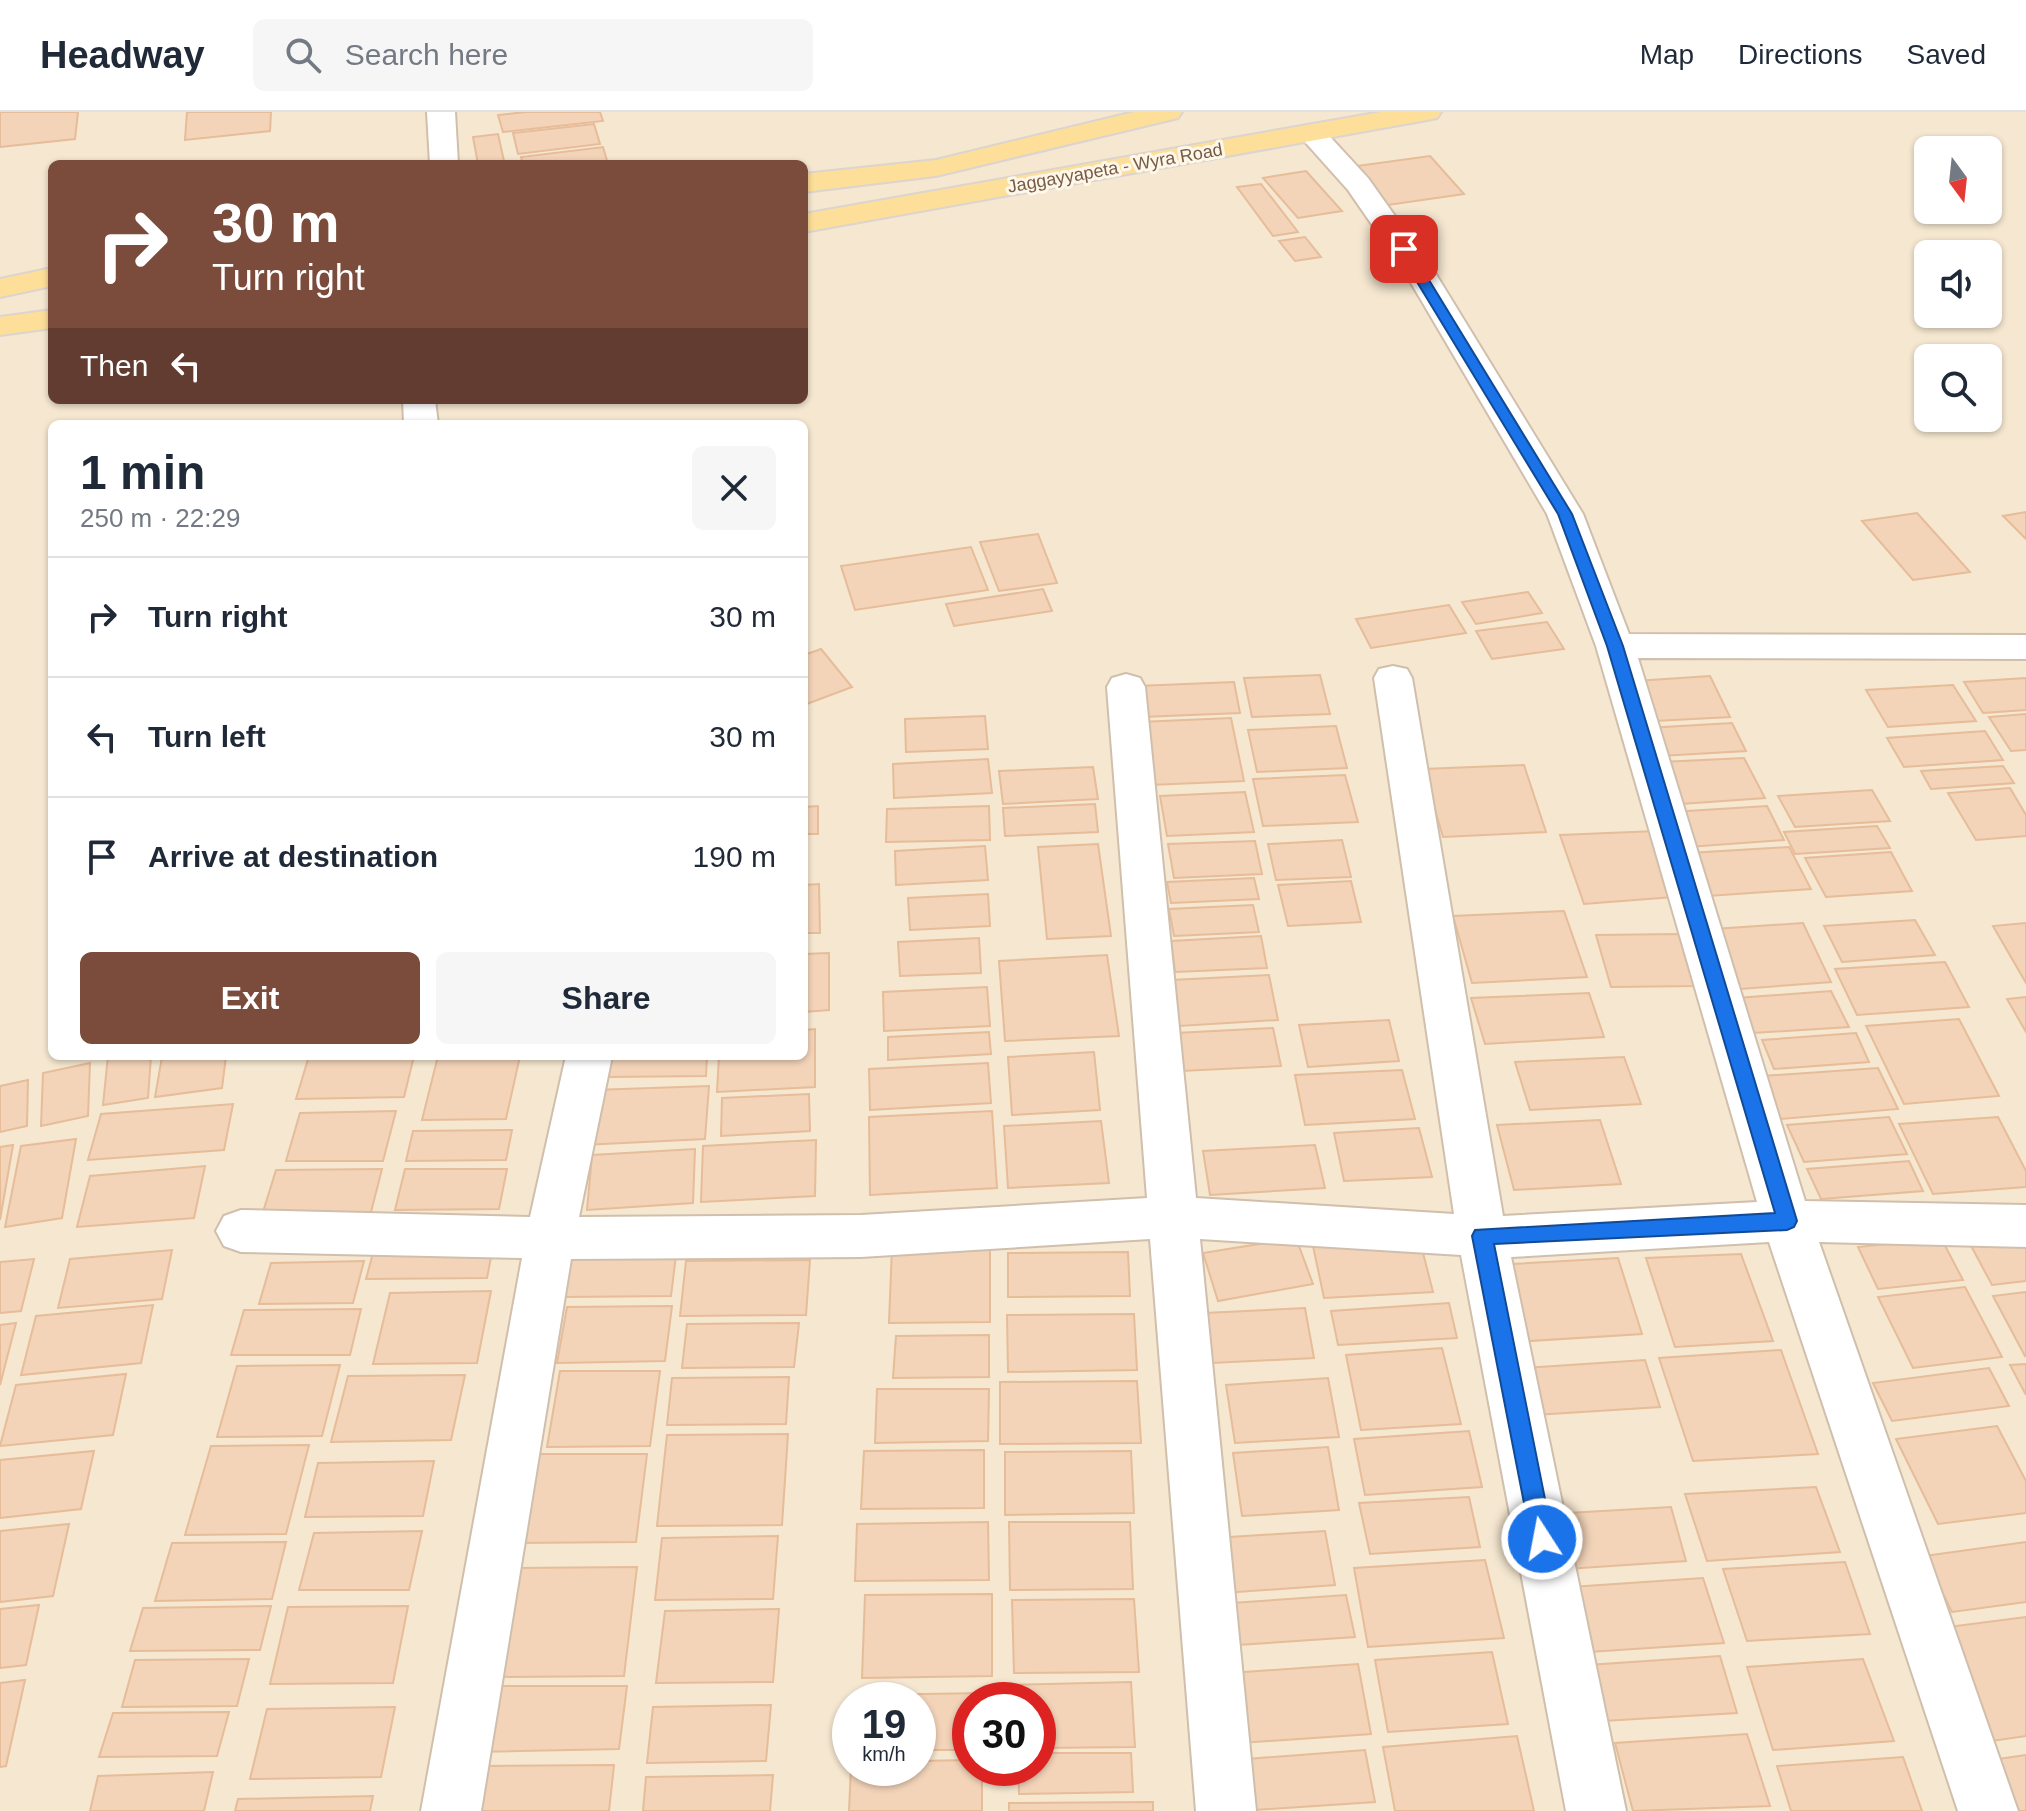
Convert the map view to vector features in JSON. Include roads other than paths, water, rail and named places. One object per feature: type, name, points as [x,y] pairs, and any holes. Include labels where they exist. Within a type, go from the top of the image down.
[{"type":"main road","points":[[808,183],[936,168],[1168,112]]},
{"type":"main road","name":"Jaggayyapeta - Wyra Road","points":[[808,222],[1427,112]]},
{"type":"main road","points":[[0,288],[48,278]]},
{"type":"main road","points":[[0,326],[48,320]]},
{"type":"street","points":[[441,112],[444,160]]},
{"type":"street","points":[[1311,133],[1358,184],[1419,271],[1565,514],[1615,646],[1787,1221],[1988,1811]]},
{"type":"street","points":[[1615,646],[2026,647]]},
{"type":"street","points":[[1393,678],[1482,1236],[1596,1811]]},
{"type":"street","points":[[1126,687],[1226,1811]]},
{"type":"street","points":[[451,1811],[550,1238],[588,1060]]},
{"type":"street","points":[[241,1231],[550,1238],[861,1236],[1171,1217],[1482,1236],[1787,1221],[2026,1226]]}]
